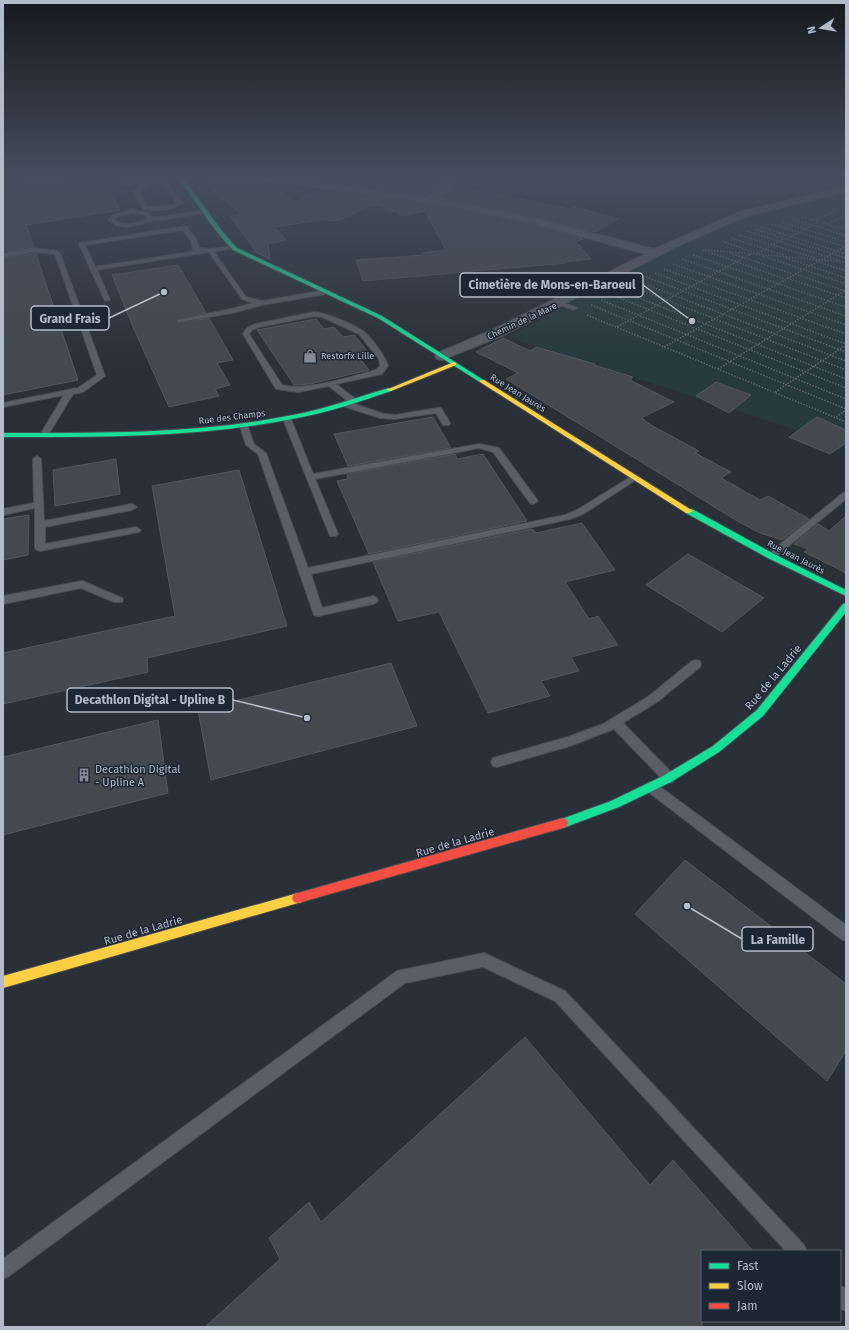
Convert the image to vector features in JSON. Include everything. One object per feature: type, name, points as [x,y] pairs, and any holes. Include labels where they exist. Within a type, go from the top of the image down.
[{"type":"street","name":"Rue Jean Jaurès","points":[[225,238],[229,244],[244,255],[380,317],[705,520],[846,593]]},
{"type":"street","points":[[598,238],[655,253]]},
{"type":"street","name":"Chemin de la Mare","points":[[442,356],[497,333],[560,303],[655,253],[688,238]]},
{"type":"street","name":"Rue des Champs","points":[[3,435],[169,433],[244,426],[287,419],[350,403],[454,364]]},
{"type":"street","name":"Rue de la Ladrie","points":[[3,982],[561,824],[609,807],[669,778],[729,738],[760,713],[846,606]]},
{"type":"lane","points":[[107,300],[82,244],[120,238]]},
{"type":"lane","points":[[192,238],[199,245],[229,244]]},
{"type":"lane","points":[[194,241],[196,249],[210,251],[244,298],[262,303]]},
{"type":"lane","points":[[93,269],[210,251],[229,244]]},
{"type":"lane","points":[[3,255],[32,250],[57,253],[101,376],[80,390],[3,405]]},
{"type":"lane","points":[[180,321],[232,311],[262,303],[326,292]]},
{"type":"lane","points":[[560,303],[574,308]]},
{"type":"lane","points":[[314,314],[323,314],[360,333],[383,359],[384,366],[379,372],[330,383],[296,391],[279,387],[246,334],[249,329],[257,325],[314,314]]},
{"type":"lane","points":[[330,383],[350,403],[383,416],[395,417],[438,410],[446,423]]},
{"type":"lane","points":[[44,435],[70,392]]},
{"type":"lane","points":[[287,419],[333,534]]},
{"type":"lane","points":[[244,426],[250,445],[262,454],[318,612],[373,600]]},
{"type":"lane","points":[[310,477],[479,446],[496,450],[533,501]]},
{"type":"lane","points":[[37,459],[40,548],[136,530]]},
{"type":"lane","points":[[305,572],[567,517],[580,512],[636,478]]},
{"type":"lane","points":[[772,556],[846,495]]},
{"type":"lane","points":[[3,512],[38,505]]},
{"type":"lane","points":[[40,525],[132,508]]},
{"type":"lane","points":[[3,600],[82,584],[118,600]]},
{"type":"lane","points":[[497,762],[570,741],[607,727],[653,699],[696,664]]},
{"type":"lane","points":[[615,722],[669,778]]},
{"type":"lane","points":[[651,787],[846,934]]},
{"type":"lane","points":[[3,1270],[402,976],[484,960],[560,996],[797,1250]]},
{"type":"path","points":[[730,238],[792,258],[800,254]]},
{"type":"path","points":[[751,238],[820,260]]},
{"type":"path","points":[[769,238],[846,263]]},
{"type":"path","points":[[757,254],[785,238]]},
{"type":"path","points":[[785,238],[846,258]]},
{"type":"path","points":[[797,238],[846,254]]},
{"type":"path","points":[[818,238],[846,247]]},
{"type":"path","points":[[834,238],[846,242]]},
{"type":"path","points":[[718,240],[846,284]]},
{"type":"path","points":[[664,347],[786,278],[846,247]]},
{"type":"path","points":[[846,263],[699,249],[846,298]]},
{"type":"path","points":[[726,252],[846,291]]},
{"type":"path","points":[[690,254],[846,307]]},
{"type":"path","points":[[616,328],[628,320],[751,254]]},
{"type":"path","points":[[780,256],[846,278]]},
{"type":"path","points":[[682,259],[846,316]]},
{"type":"path","points":[[810,259],[846,271]]},
{"type":"path","points":[[673,263],[846,326]]},
{"type":"path","points":[[663,268],[846,334]]},
{"type":"path","points":[[654,273],[846,344],[775,393]]},
{"type":"path","points":[[646,278],[846,352]]},
{"type":"path","points":[[638,282],[846,361]]},
{"type":"path","points":[[630,286],[846,370]]},
{"type":"path","points":[[620,291],[846,379]]},
{"type":"path","points":[[718,369],[846,291]]},
{"type":"path","points":[[612,295],[846,388]]},
{"type":"path","points":[[846,399],[595,298],[572,309],[846,422]]},
{"type":"path","points":[[585,303],[846,410],[836,418]]},
{"type":"green space","points":[[696,238],[846,238],[846,446],[508,337],[682,244]]},
{"type":"building","points":[[3,238],[31,238],[34,247],[3,251]]},
{"type":"building","points":[[246,238],[284,238],[286,240],[268,244],[270,259],[257,253]]},
{"type":"building","points":[[440,238],[580,238],[583,239],[576,242],[591,259],[565,262],[566,263],[363,281],[356,260],[423,255],[422,253],[446,250]]},
{"type":"building","points":[[36,254],[78,380],[3,395],[3,258]]},
{"type":"building","points":[[178,265],[206,313],[178,319],[177,323],[209,318],[233,360],[217,363],[230,385],[215,389],[219,396],[169,407],[133,327],[112,275]]},
{"type":"building","points":[[316,319],[324,329],[334,327],[343,337],[354,335],[373,358],[361,360],[369,370],[310,384],[294,385],[257,330]]},
{"type":"building","points":[[503,338],[530,351],[536,347],[633,377],[630,380],[674,402],[641,418],[649,424],[699,451],[695,453],[731,472],[721,478],[760,500],[768,496],[809,519],[782,540],[760,533],[739,522],[506,379],[518,373],[476,352]]},
{"type":"building","points":[[716,382],[751,395],[729,413],[696,396]]},
{"type":"building","points":[[433,417],[451,448],[348,466],[334,434]]},
{"type":"building","points":[[817,417],[846,430],[846,443],[830,454],[789,437]]},
{"type":"building","points":[[455,454],[457,459],[483,454],[527,521],[369,554],[337,481],[348,479],[347,474]]},
{"type":"building","points":[[116,459],[120,494],[55,506],[53,470]]},
{"type":"building","points":[[239,470],[287,626],[147,658],[148,672],[3,704],[3,653],[175,616],[152,486]]},
{"type":"building","points":[[29,515],[28,555],[3,560],[3,519]]},
{"type":"building","points":[[846,516],[846,573],[804,552],[808,549],[794,544],[818,524],[829,531]]},
{"type":"building","points":[[582,523],[615,570],[565,582],[589,619],[598,616],[618,645],[571,657],[579,671],[541,681],[550,696],[488,713],[439,612],[398,621],[373,562],[532,529],[536,533]]},
{"type":"building","points":[[688,554],[764,598],[722,632],[646,585]]},
{"type":"building","points":[[391,663],[417,726],[211,780],[198,710]]},
{"type":"building","name":"Decathlon Digital - Upline A","points":[[158,720],[168,793],[3,835],[3,757]]},
{"type":"building","points":[[685,860],[846,984],[846,1051],[827,1081],[635,914]]},
{"type":"building","points":[[525,1037],[650,1185],[673,1160],[752,1250],[701,1250],[702,1327],[205,1327],[280,1259],[269,1238],[309,1202],[321,1222]]},
{"type":"traffic: fast","points":[[224,238],[235,249],[380,317],[482,381]]},
{"type":"traffic: fast","points":[[3,435],[150,433],[246,425],[293,417],[341,406],[389,390]]},
{"type":"traffic: fast","points":[[689,511],[771,556],[846,593]]},
{"type":"traffic: fast","points":[[563,823],[615,804],[667,779],[716,749],[760,713],[846,606]]},
{"type":"traffic: slow","points":[[389,390],[454,364]]},
{"type":"traffic: slow","points":[[482,381],[689,511]]},
{"type":"traffic: slow","points":[[3,982],[298,898]]},
{"type":"traffic: jam","points":[[298,898],[563,823]]},
{"type":"place","name":"Grand Frais","points":[[164,292]]},
{"type":"place","name":"Cimetière de Mons-en-Baroeul","points":[[692,321]]},
{"type":"place","name":"Restorfx Lille","points":[[310,356]]},
{"type":"place","name":"Decathlon Digital - Upline B","points":[[307,718]]},
{"type":"place","name":"Decathlon Digital - Upline A","points":[[84,775]]},
{"type":"place","name":"La Famille","points":[[687,906]]}]
